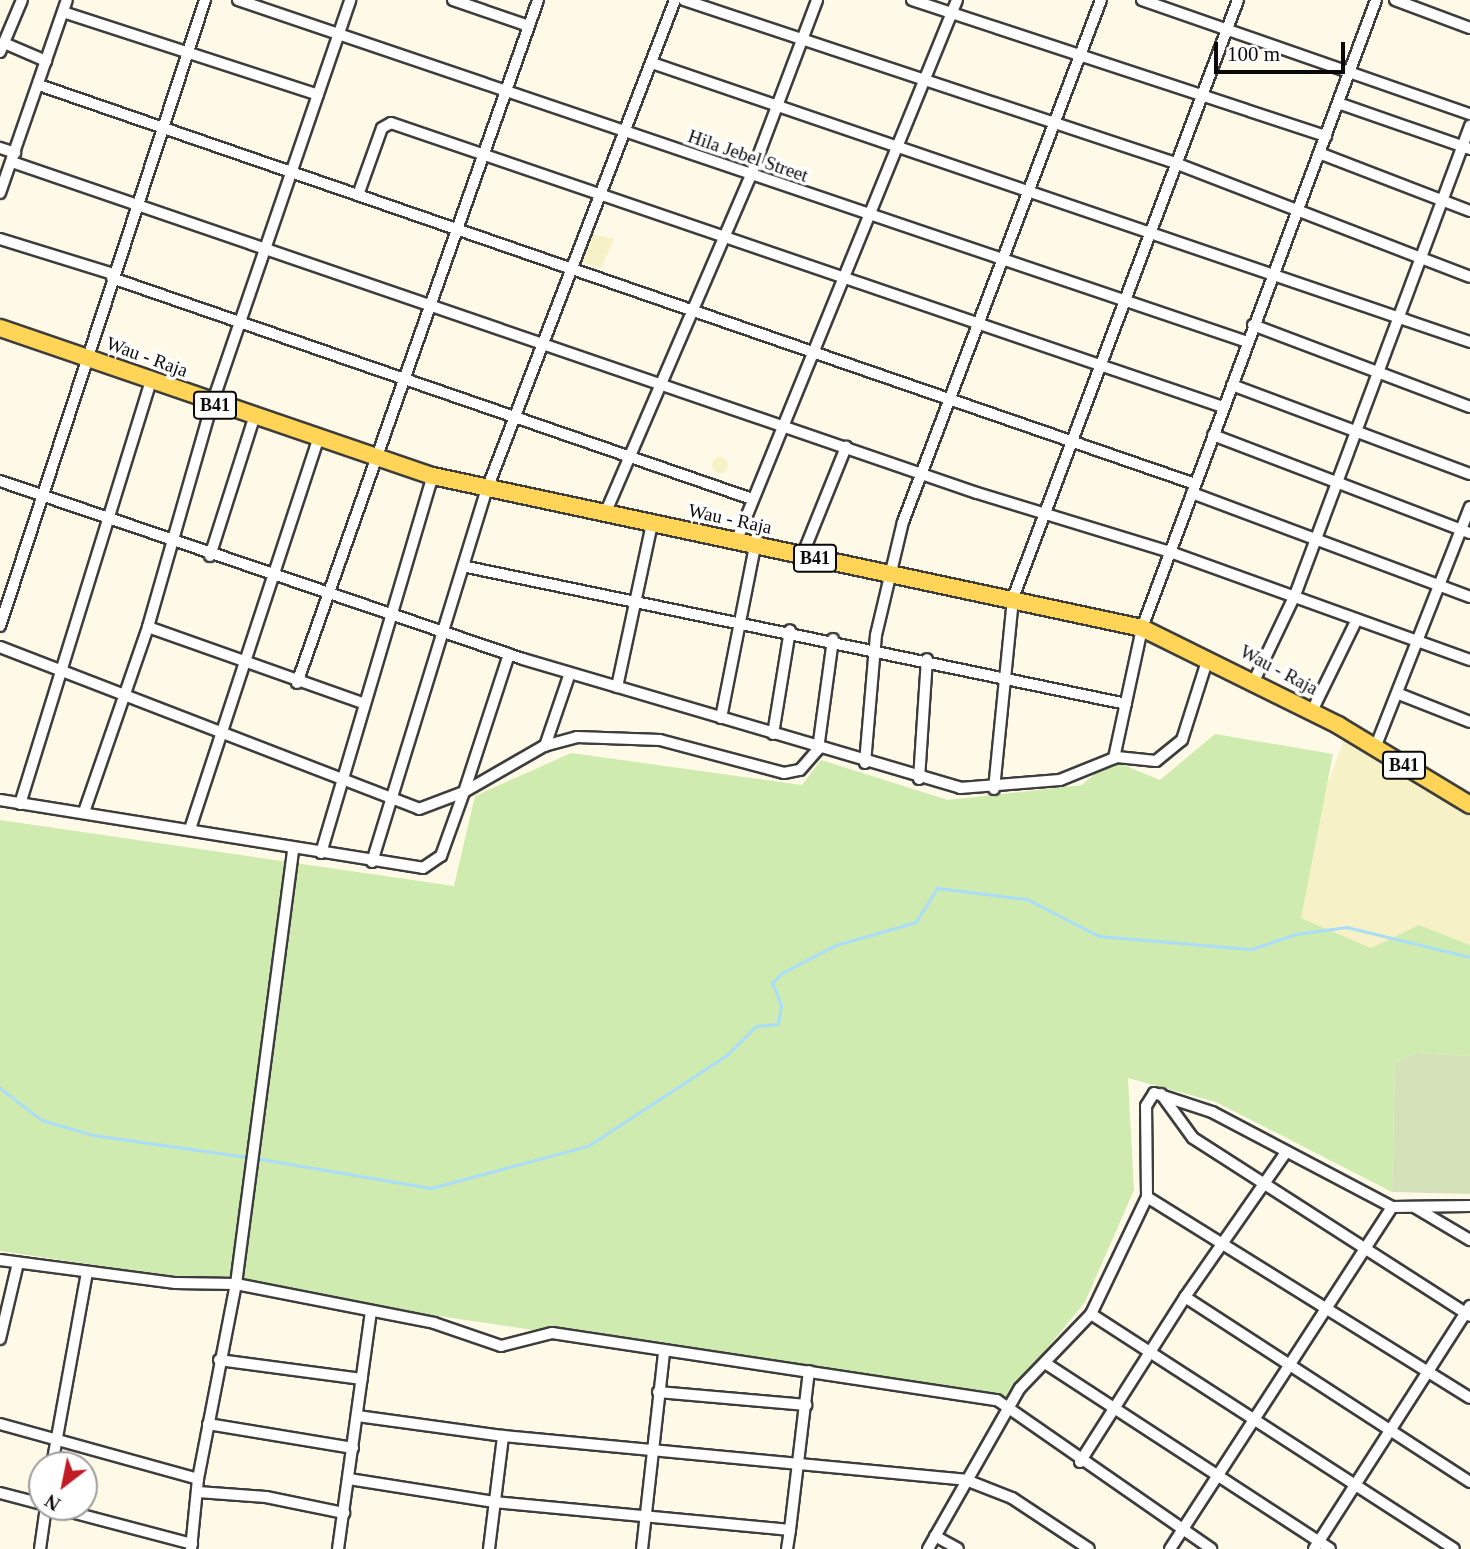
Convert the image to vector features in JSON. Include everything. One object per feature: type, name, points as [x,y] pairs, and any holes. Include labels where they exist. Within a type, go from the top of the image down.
[{"type":"main road","name":"Wau - Raja","points":[[0,328],[212,404],[433,476],[802,556],[1013,598],[1142,628],[1208,657],[1312,711],[1470,805]]},
{"type":"street","points":[[22,0],[3,41],[46,61]]},
{"type":"street","points":[[0,193],[67,0]]},
{"type":"street","points":[[0,626],[205,0]]},
{"type":"street","name":"Hila Jebel Street","points":[[238,0],[1247,342]]},
{"type":"street","points":[[84,812],[148,627],[212,404],[350,0]]},
{"type":"street","points":[[453,0],[529,26]]},
{"type":"street","points":[[298,683],[538,0]]},
{"type":"street","points":[[372,862],[467,567],[487,489],[675,0]]},
{"type":"street","points":[[684,0],[1175,163],[1299,208],[1470,277]]},
{"type":"street","points":[[605,514],[751,175],[817,0]]},
{"type":"street","points":[[912,0],[1326,136]]},
{"type":"street","points":[[736,542],[957,0]]},
{"type":"street","points":[[865,763],[875,648],[889,572],[921,472],[1101,0]]},
{"type":"street","points":[[1142,0],[1350,69],[1470,114]]},
{"type":"street","points":[[994,789],[1013,598],[1068,440],[1238,0]]},
{"type":"street","points":[[1395,0],[1470,28]]},
{"type":"street","points":[[1114,758],[1142,628],[1273,271],[1326,136],[1373,1]]},
{"type":"street","points":[[63,12],[187,55],[318,95]]},
{"type":"street","points":[[652,62],[896,148],[1399,314],[1470,342]]},
{"type":"street","points":[[38,85],[1068,440],[1194,488],[1315,540],[1470,597]]},
{"type":"street","points":[[1338,103],[1466,148]]},
{"type":"street","points":[[358,195],[386,124],[1223,407]]},
{"type":"street","points":[[1254,681],[1295,595],[1420,258],[1466,148],[1470,126]]},
{"type":"street","points":[[0,148],[13,158],[543,346],[1041,514],[1170,552],[1470,660]]},
{"type":"street","points":[[1319,153],[1470,211]]},
{"type":"street","points":[[0,239],[752,499]]},
{"type":"street","points":[[1254,325],[1470,407]]},
{"type":"street","points":[[20,804],[151,381]]},
{"type":"street","points":[[1232,385],[1470,474]]},
{"type":"street","points":[[210,556],[254,418]]},
{"type":"street","points":[[1213,435],[1466,531]]},
{"type":"street","points":[[190,829],[218,733],[318,440]]},
{"type":"street","points":[[802,556],[846,447]]},
{"type":"street","points":[[321,853],[363,703],[433,476]]},
{"type":"street","points":[[0,481],[41,499],[108,522],[509,654],[919,779],[994,789],[1078,775],[1114,758],[1156,761],[1182,740],[1208,657]]},
{"type":"street","points":[[1376,748],[1439,587],[1466,531],[1470,507]]},
{"type":"street","points":[[618,687],[652,524]]},
{"type":"street","points":[[721,718],[755,546]]},
{"type":"street","points":[[467,567],[790,630],[1126,704]]},
{"type":"street","points":[[1312,711],[1357,619]]},
{"type":"street","points":[[148,627],[298,683],[363,703]]},
{"type":"street","points":[[773,734],[790,630]]},
{"type":"street","points":[[0,647],[61,668],[342,783],[428,808],[464,792],[545,746],[577,737],[648,739],[784,773],[806,766],[818,749],[833,639]]},
{"type":"street","points":[[0,800],[190,829],[372,862],[434,864],[464,792],[509,654]]},
{"type":"street","points":[[919,779],[927,659]]},
{"type":"street","points":[[545,746],[570,673]]},
{"type":"street","points":[[1399,694],[1470,722]]},
{"type":"street","points":[[98,1520],[192,1547],[198,1479],[219,1360],[236,1284],[293,849]]},
{"type":"street","points":[[928,1549],[1007,1411],[1045,1363],[1091,1314],[1147,1197],[1146,1106],[1154,1093],[1212,1112],[1392,1208],[1470,1206]]},
{"type":"street","points":[[1161,1094],[1181,1129],[1468,1311],[1387,1431],[1356,1485],[1316,1545]]},
{"type":"street","points":[[1080,1462],[1185,1297],[1286,1152]]},
{"type":"street","points":[[1147,1197],[1327,1305],[1470,1398]]},
{"type":"street","points":[[1415,1207],[1470,1240]]},
{"type":"street","points":[[1170,1549],[1392,1208]]},
{"type":"street","points":[[0,1261],[87,1273],[236,1284],[371,1311],[501,1346],[552,1334],[664,1353],[808,1371],[997,1400],[1007,1411],[1080,1462],[1211,1549]]},
{"type":"street","points":[[0,1339],[18,1263]]},
{"type":"street","points":[[54,1451],[87,1273]]},
{"type":"street","points":[[1185,1297],[1289,1363],[1387,1431],[1470,1482]]},
{"type":"street","points":[[338,1549],[371,1311]]},
{"type":"street","points":[[1091,1314],[1454,1549]]},
{"type":"street","points":[[642,1549],[664,1353]]},
{"type":"street","points":[[219,1360],[362,1380]]},
{"type":"street","points":[[1045,1363],[1316,1545],[1330,1549]]},
{"type":"street","points":[[787,1549],[800,1461],[808,1371]]},
{"type":"street","points":[[658,1392],[806,1405]]},
{"type":"street","points":[[357,1416],[503,1436],[653,1451],[800,1461],[966,1480],[1012,1498],[1089,1549]]},
{"type":"street","points":[[208,1423],[353,1448]]},
{"type":"street","points":[[0,1424],[198,1479]]},
{"type":"street","points":[[489,1549],[503,1436]]},
{"type":"street","points":[[349,1479],[494,1502],[648,1513],[790,1530]]},
{"type":"street","points":[[198,1492],[266,1497],[344,1513]]},
{"type":"street","points":[[0,1493],[28,1501]]},
{"type":"street","points":[[40,1549],[43,1521]]},
{"type":"street","points":[[935,1535],[958,1549]]},
{"type":"shaded area","points":[[593,234],[614,239],[601,268],[582,262]]},
{"type":"shaded area","points":[[717,457],[723,457],[728,465],[726,471],[717,473],[712,468],[712,462]]},
{"type":"shaded area","points":[[1346,736],[1470,812],[1470,945],[1419,925],[1371,948],[1301,918],[1319,805]]},
{"type":"green space","points":[[1215,734],[1333,754],[1301,918],[1371,948],[1419,925],[1470,945],[1470,1056],[1415,1053],[1395,1063],[1392,1192],[1216,1102],[1128,1078],[1134,1190],[1085,1302],[1005,1400],[0,1251],[0,820],[454,886],[475,796],[571,753],[802,785],[821,760],[948,800],[1082,785],[1111,760],[1160,780]]},
{"type":"green space","points":[[1415,1053],[1470,1056],[1470,1194],[1392,1192],[1395,1063]]},
{"type":"waterway","points":[[255,1158],[431,1188],[588,1146],[727,1055],[756,1026],[778,1024],[781,1005],[772,983],[782,973],[836,945],[916,922],[937,888],[1027,899],[1099,936],[1252,949],[1296,934],[1347,927],[1470,957]]},
{"type":"waterway","points":[[0,1088],[42,1120],[93,1135],[248,1157]]}]
